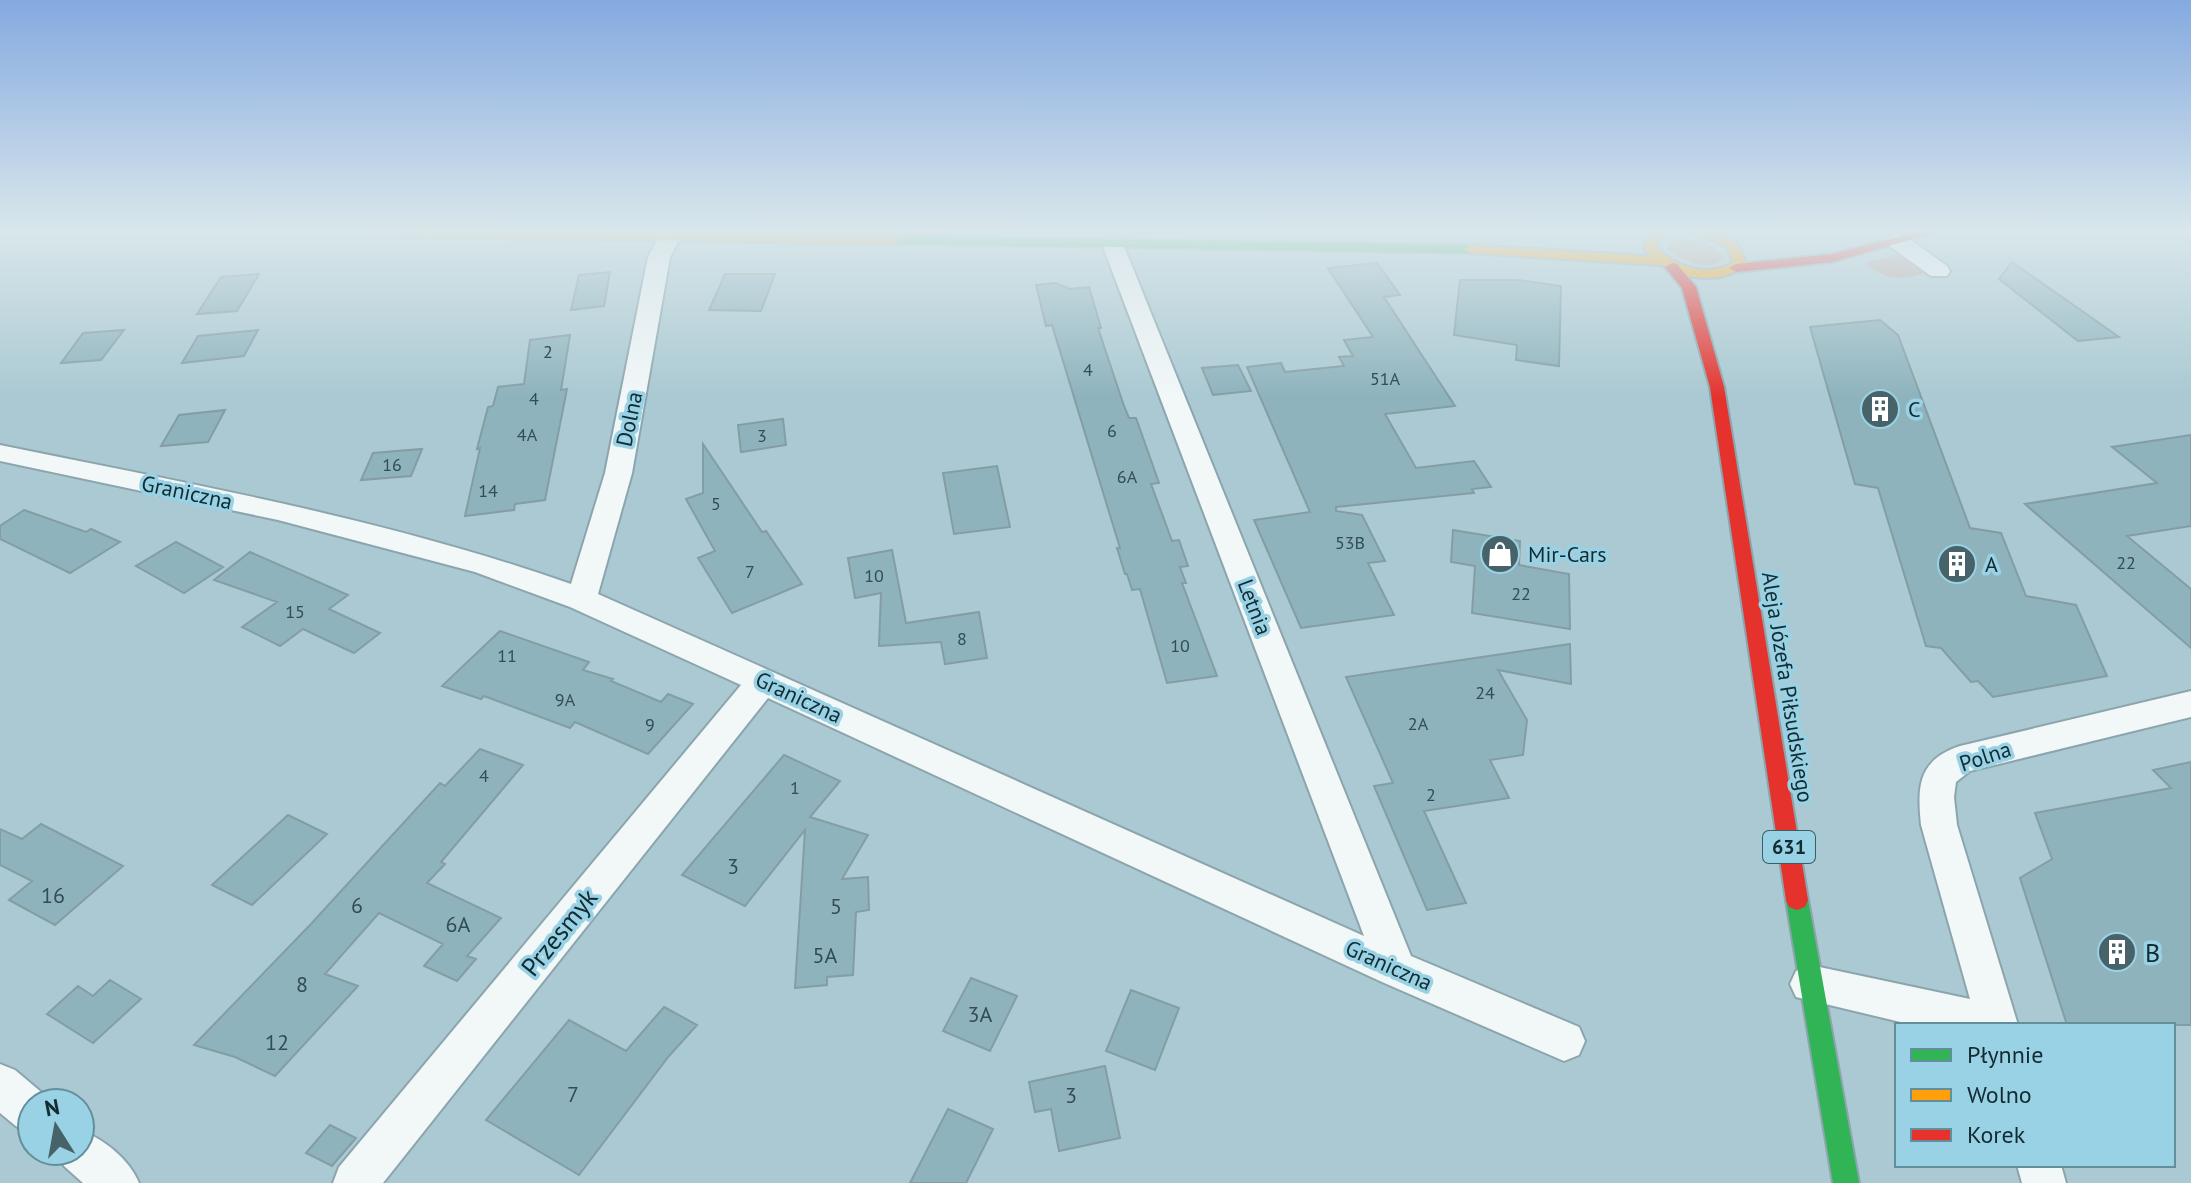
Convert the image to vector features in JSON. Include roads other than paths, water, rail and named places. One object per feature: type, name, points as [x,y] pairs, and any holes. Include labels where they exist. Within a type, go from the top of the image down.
[{"type":"street","name":"Dolna","points":[[581,599],[599,551],[610,506],[653,287]]},
{"type":"street","name":"Letnia","points":[[1130,287],[1396,969]]},
{"type":"street","name":"Aleja Józefa Piłsudskiego","points":[[1689,287],[1717,387],[1810,984],[1846,1183]]},
{"type":"street","points":[[1718,294],[1722,287]]},
{"type":"street","name":"Aleja Józefa Piłsudskiego","points":[[1717,387],[1718,325]]},
{"type":"street","name":"Graniczna","points":[[0,453],[293,514],[483,564],[581,599],[1396,969],[1564,1041]]},
{"type":"street","name":"Przesmyk","points":[[355,1183],[763,681]]},
{"type":"street","name":"Polna","points":[[1998,1023],[1939,825],[1936,797],[1940,775],[1960,760],[2191,704]]},
{"type":"street","points":[[1810,984],[1993,1023]]},
{"type":"street","points":[[0,1085],[16,1098]]},
{"type":"street","points":[[96,1165],[117,1183]]},
{"type":"place","name":"C","points":[[1880,409]]},
{"type":"place","name":"Mir-Cars","points":[[1500,554]]},
{"type":"place","name":"A","points":[[1957,564]]},
{"type":"place","name":"B","points":[[2117,952]]}]
